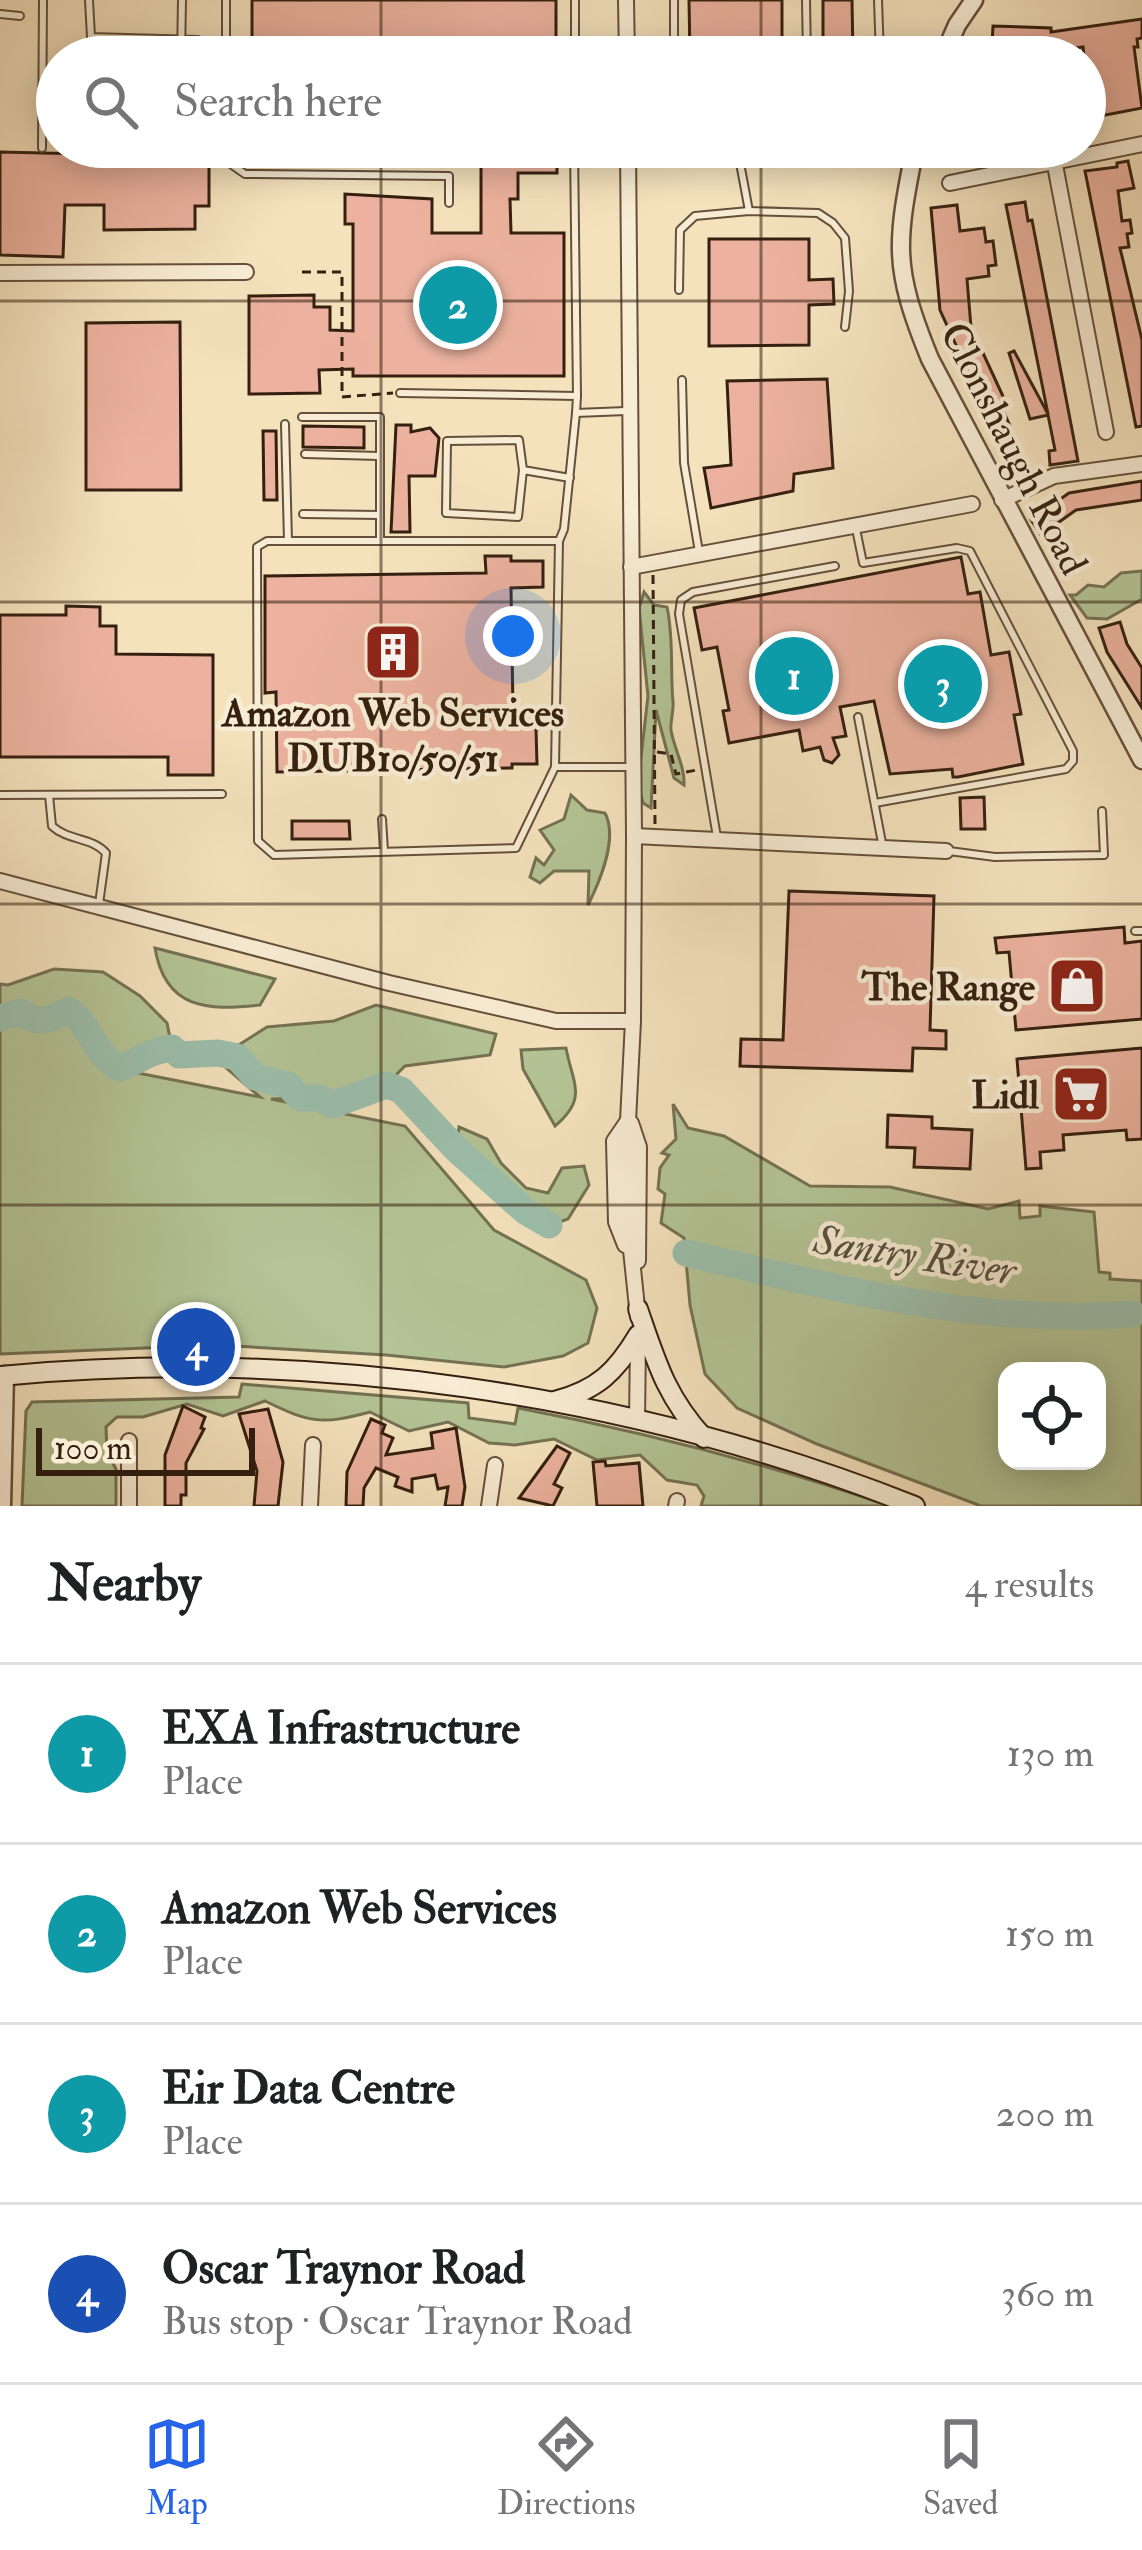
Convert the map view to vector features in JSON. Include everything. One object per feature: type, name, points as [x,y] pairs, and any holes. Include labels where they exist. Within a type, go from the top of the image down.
[{"type":"main road","points":[[638,1310],[656,1368],[679,1409],[704,1438]]},
{"type":"main road","points":[[551,1402],[582,1394],[609,1378],[638,1335]]},
{"type":"main road","points":[[3,1376],[190,1369],[377,1376],[472,1386],[704,1438],[915,1506]]},
{"type":"street","points":[[626,0],[627,36]]},
{"type":"street","points":[[953,36],[974,0]]},
{"type":"street","points":[[1106,151],[1142,144]]},
{"type":"street","points":[[628,168],[634,836],[629,1118],[639,1147],[638,1421]]},
{"type":"street","name":"Clonshaugh Road","points":[[911,168],[898,265],[906,301],[929,359],[1142,759]]},
{"type":"street","points":[[950,183],[1018,168]]},
{"type":"street","points":[[1056,168],[1106,432]]},
{"type":"street","points":[[0,273],[246,272]]},
{"type":"street","points":[[1002,500],[1054,476],[1142,464]]},
{"type":"street","points":[[631,568],[973,504]]},
{"type":"street","points":[[634,836],[946,851]]},
{"type":"street","points":[[0,881],[389,983],[556,1021],[633,1021]]},
{"type":"street","points":[[629,1118],[614,1141],[616,1222],[636,1276]]},
{"type":"street","points":[[2,1506],[3,1376]]},
{"type":"street","points":[[129,1441],[129,1506]]},
{"type":"street","points":[[310,1506],[313,1444]]},
{"type":"street","points":[[489,1506],[495,1465]]},
{"type":"lane","points":[[43,0],[43,36]]},
{"type":"lane","points":[[89,0],[91,36]]},
{"type":"lane","points":[[182,0],[182,36]]},
{"type":"lane","points":[[226,0],[226,36]]},
{"type":"lane","points":[[575,0],[575,36]]},
{"type":"lane","points":[[674,0],[674,36]]},
{"type":"lane","points":[[806,0],[807,36]]},
{"type":"lane","points":[[878,0],[879,36]]},
{"type":"lane","points":[[0,14],[20,16]]},
{"type":"lane","points":[[235,168],[244,174],[449,176],[449,203]]},
{"type":"lane","points":[[560,542],[267,541],[257,547],[258,842],[274,855],[516,848],[554,767],[560,542],[577,396],[574,168]]},
{"type":"lane","points":[[741,168],[749,212]]},
{"type":"lane","points":[[679,290],[680,230],[695,216],[818,213],[845,238],[845,327]]},
{"type":"lane","points":[[682,380],[684,463],[699,555]]},
{"type":"lane","points":[[400,393],[577,396]]},
{"type":"lane","points":[[576,412],[630,411]]},
{"type":"lane","points":[[302,417],[380,417],[380,541]]},
{"type":"lane","points":[[285,424],[288,542]]},
{"type":"lane","points":[[519,440],[523,470],[518,517],[446,512],[447,441],[519,440]]},
{"type":"lane","points":[[304,454],[380,456]]},
{"type":"lane","points":[[523,470],[569,478]]},
{"type":"lane","points":[[303,514],[380,515]]},
{"type":"lane","points":[[855,526],[863,563],[970,550],[1073,751],[1066,770],[875,803]]},
{"type":"lane","points":[[717,840],[679,614],[681,599],[693,592],[835,566]]},
{"type":"lane","points":[[859,717],[883,848]]},
{"type":"lane","points":[[554,767],[633,767]]},
{"type":"lane","points":[[0,796],[221,794]]},
{"type":"lane","points":[[49,795],[52,826],[61,834],[98,844],[106,853],[98,907]]},
{"type":"lane","points":[[946,851],[995,857],[1104,855],[1102,811]]},
{"type":"lane","points":[[382,819],[384,853]]},
{"type":"path","points":[[302,272],[342,272],[343,397],[400,393]]},
{"type":"path","points":[[653,563],[655,837]]},
{"type":"path","points":[[656,752],[671,754],[676,774],[705,768]]},
{"type":"green space","points":[[1142,571],[1142,599],[1107,619],[1087,618],[1070,595],[1088,585],[1104,587],[1121,573]]},
{"type":"green space","points":[[644,592],[654,605],[667,607],[671,730],[684,778],[684,785],[674,778],[656,710],[651,808],[643,803],[638,784],[648,696],[639,608]]},
{"type":"green space","points":[[571,795],[587,810],[605,813],[610,835],[588,905],[589,871],[554,871],[540,883],[530,877],[536,858],[544,865],[554,850],[540,830],[564,819]]},
{"type":"green space","points":[[155,948],[275,979],[260,1005],[206,1006],[191,1002],[168,983]]},
{"type":"green space","points":[[54,969],[103,972],[140,996],[167,1023],[172,1048],[143,1062],[110,1061],[123,1070],[260,1097],[224,1066],[237,1046],[267,1027],[334,1021],[376,1005],[496,1034],[490,1055],[405,1066],[386,1085],[332,1105],[320,1098],[271,1099],[405,1126],[494,1230],[586,1280],[597,1308],[588,1343],[563,1356],[504,1367],[218,1345],[0,1354],[0,984]]},
{"type":"green space","points":[[566,1048],[575,1099],[555,1126],[523,1069],[521,1050]]},
{"type":"green space","points":[[673,1104],[688,1128],[724,1136],[810,1186],[890,1187],[988,1209],[1019,1201],[1020,1218],[1040,1216],[1040,1206],[1094,1212],[1099,1272],[1110,1273],[1110,1279],[1142,1281],[1142,1506],[981,1506],[737,1408],[705,1374],[690,1305],[684,1238],[661,1223],[665,1194],[658,1189],[660,1168],[669,1155],[662,1153],[676,1139]]},
{"type":"green space","points":[[459,1127],[487,1139],[501,1163],[526,1188],[548,1193],[562,1168],[584,1166],[589,1185],[568,1219],[546,1227],[510,1211],[497,1184],[456,1149]]},
{"type":"green space","points":[[242,1384],[468,1403],[469,1418],[515,1424],[518,1408],[706,1450],[890,1506],[701,1506],[704,1496],[697,1485],[667,1480],[640,1455],[597,1460],[554,1439],[489,1443],[448,1422],[409,1431],[370,1412],[316,1420],[265,1401],[223,1416],[187,1404],[143,1417],[117,1417],[106,1427],[107,1452],[116,1469],[116,1506],[22,1506],[26,1411],[32,1402],[239,1397]]},
{"type":"building","points":[[252,0],[556,0],[556,36],[252,36]]},
{"type":"building","points":[[689,0],[782,0],[782,36],[690,36]]},
{"type":"building","points":[[823,0],[852,0],[853,36],[823,36]]},
{"type":"building","points":[[1142,19],[1142,38],[1134,47],[1142,108],[1106,115],[1106,36],[992,36],[993,26],[1051,28],[1051,32]]},
{"type":"building","points":[[0,152],[36,153],[36,168],[209,168],[209,206],[195,206],[195,229],[104,230],[104,205],[65,205],[63,257],[0,255]]},
{"type":"building","points":[[1128,161],[1134,188],[1118,191],[1122,221],[1130,220],[1129,247],[1120,248],[1142,340],[1142,426],[1136,427],[1085,171]]},
{"type":"building","points":[[481,168],[557,168],[557,173],[518,173],[518,199],[510,199],[511,233],[564,233],[564,376],[353,376],[353,369],[319,370],[320,393],[249,394],[249,296],[314,295],[314,307],[330,307],[330,330],[353,331],[353,224],[345,224],[345,194],[432,199],[432,233],[481,233]]},
{"type":"building","points":[[1025,202],[1078,461],[1050,465],[1049,451],[1055,450],[1048,415],[1030,419],[1009,353],[1014,351],[1048,414],[1006,205]]},
{"type":"building","points":[[957,205],[960,231],[984,228],[986,242],[993,241],[996,265],[988,266],[989,276],[967,279],[971,327],[1007,405],[1002,408],[1010,426],[1000,430],[992,424],[940,310],[931,208]]},
{"type":"building","points":[[709,239],[809,239],[809,280],[833,279],[834,304],[809,305],[809,345],[709,346]]},
{"type":"building","points":[[180,322],[181,490],[86,490],[86,323]]},
{"type":"building","points":[[827,379],[833,468],[794,474],[793,491],[711,508],[704,468],[731,465],[727,381]]},
{"type":"building","points":[[396,425],[411,425],[411,432],[430,428],[439,438],[435,476],[409,476],[410,532],[391,532]]},
{"type":"building","points":[[303,426],[364,427],[364,448],[303,447]]},
{"type":"building","points":[[263,431],[276,431],[277,500],[264,500]]},
{"type":"building","points":[[1142,481],[1142,500],[1076,510],[1041,535],[1031,520],[1069,493]]},
{"type":"building","name":"Amazon Web Services DUB10/50/51","points":[[485,556],[543,561],[543,587],[511,588],[513,710],[542,709],[543,729],[536,729],[537,764],[277,772],[276,692],[265,693],[265,576],[486,573]]},
{"type":"building","points":[[961,557],[968,594],[980,592],[991,655],[1009,652],[1021,714],[1014,715],[1023,764],[958,777],[953,777],[952,769],[890,774],[874,701],[840,707],[846,736],[833,738],[839,755],[832,763],[824,760],[820,747],[803,751],[799,730],[729,743],[723,711],[729,710],[717,647],[702,650],[694,608]]},
{"type":"building","points":[[66,606],[100,607],[100,626],[116,626],[116,654],[213,655],[213,775],[168,775],[168,757],[0,757],[0,615],[66,615]]},
{"type":"building","points":[[1120,622],[1142,668],[1142,708],[1107,652],[1099,628]]},
{"type":"building","points":[[984,797],[985,829],[961,829],[960,798]]},
{"type":"building","points":[[292,821],[349,821],[350,839],[292,839]]},
{"type":"building","points":[[789,891],[934,896],[930,1030],[946,1031],[946,1049],[913,1048],[912,1071],[740,1066],[741,1039],[783,1040]]},
{"type":"building","name":"The Range","points":[[1124,927],[1125,943],[1142,941],[1142,1019],[1016,1030],[1009,952],[997,953],[995,938]]},
{"type":"building","name":"Lidl","points":[[1142,1048],[1142,1139],[1127,1140],[1126,1130],[1063,1135],[1064,1150],[1040,1152],[1041,1168],[1026,1169],[1017,1059]]},
{"type":"building","points":[[888,1115],[932,1117],[932,1128],[972,1130],[970,1169],[914,1167],[915,1148],[887,1147]]},
{"type":"building","points":[[183,1406],[205,1417],[204,1429],[186,1463],[186,1495],[181,1495],[181,1506],[165,1506],[165,1455]]},
{"type":"building","points":[[268,1409],[283,1462],[278,1506],[254,1506],[257,1471],[239,1414]]},
{"type":"building","points":[[371,1419],[385,1425],[382,1433],[393,1438],[386,1455],[433,1448],[431,1433],[456,1428],[465,1487],[462,1506],[445,1506],[448,1487],[438,1489],[435,1475],[412,1479],[412,1492],[395,1486],[398,1477],[376,1468],[364,1488],[363,1506],[346,1506],[347,1472]]},
{"type":"building","points":[[557,1446],[570,1453],[554,1484],[562,1488],[553,1506],[519,1498]]},
{"type":"building","points":[[605,1461],[606,1466],[639,1463],[643,1506],[597,1506],[593,1462]]},
{"type":"waterway","name":"Santry River","points":[[0,1018],[20,1012],[44,1020],[68,1010],[118,1068],[172,1048],[179,1055],[237,1057],[255,1077],[288,1085],[300,1098],[320,1098],[332,1105],[386,1085],[401,1090],[456,1149],[525,1211],[549,1225]]},
{"type":"waterway","name":"Santry River","points":[[686,1253],[852,1291],[964,1309],[1076,1316],[1133,1314]]},
{"type":"place","name":"Amazon Web Services","points":[[458,305]]},
{"type":"place","name":"Amazon Web Services DUB10/50/51","points":[[393,652]]},
{"type":"place","name":"EXA Infrastructure","points":[[794,676]]},
{"type":"place","name":"Eir Data Centre","points":[[943,684]]},
{"type":"place","name":"The Range","points":[[1077,986]]},
{"type":"place","name":"Lidl","points":[[1081,1094]]},
{"type":"place","name":"Oscar Traynor Road","points":[[196,1347]]}]
